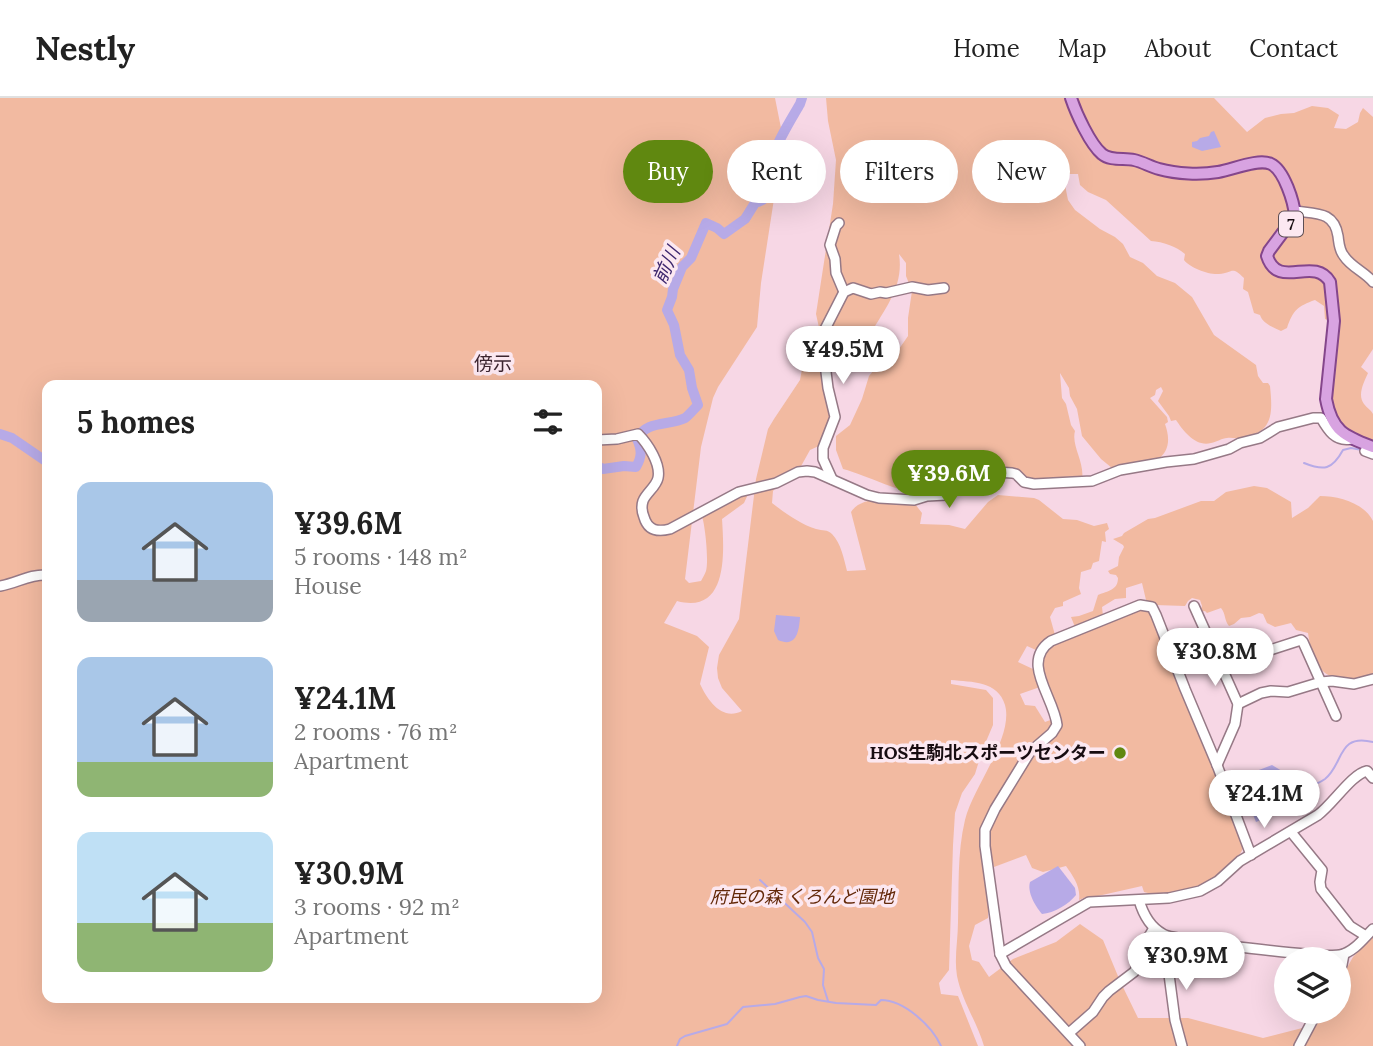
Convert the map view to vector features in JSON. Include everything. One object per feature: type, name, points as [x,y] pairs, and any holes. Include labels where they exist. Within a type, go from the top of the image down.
[{"type":"main road","name":"7","points":[[1071,98],[1077,115],[1105,156],[1135,160],[1166,170],[1199,173],[1229,171],[1265,162],[1280,171],[1296,216],[1267,256],[1275,270],[1290,273],[1313,270],[1327,277],[1330,282],[1334,329],[1326,399],[1331,420],[1339,431],[1351,439]]},
{"type":"main road","points":[[1351,439],[1370,451]]},
{"type":"street","points":[[1295,211],[1326,215],[1334,222],[1340,250],[1346,260],[1373,282]]},
{"type":"street","points":[[839,223],[830,245],[836,273],[844,292]]},
{"type":"street","points":[[832,479],[823,459],[823,448],[835,417],[821,337],[844,292],[853,288],[871,294],[912,287],[928,290],[944,288]]},
{"type":"street","points":[[602,440],[640,436],[651,452],[658,471],[657,480],[642,503],[648,527],[662,531],[730,495],[776,483],[798,472],[816,472],[879,498],[914,500],[946,495],[975,477],[996,472],[1016,474],[1024,482],[1034,484],[1092,481],[1121,470],[1204,457],[1260,438],[1278,427],[1313,418],[1321,418],[1334,436],[1343,440],[1351,439]]},
{"type":"street","points":[[0,586],[42,574]]},
{"type":"street","points":[[1080,1046],[1006,966],[1000,954],[985,846],[985,830],[1030,751],[1056,729],[1055,712],[1038,669],[1039,653],[1045,644],[1140,605],[1152,607],[1251,855]]},
{"type":"street","points":[[1194,606],[1238,704],[1235,724],[1217,765]]},
{"type":"street","points":[[1218,661],[1243,650],[1270,650],[1301,640],[1336,716]]},
{"type":"street","points":[[1238,704],[1261,693],[1288,692],[1321,682],[1354,684],[1373,679]]},
{"type":"street","points":[[1000,954],[1089,902],[1170,898],[1200,891],[1218,881],[1240,861],[1326,808],[1358,774],[1367,771],[1373,778]]},
{"type":"street","points":[[1291,832],[1322,870],[1321,889],[1350,926],[1370,932],[1351,950]]},
{"type":"street","points":[[1139,900],[1145,916],[1154,928],[1166,936],[1274,950]]},
{"type":"street","points":[[1069,1033],[1093,1012],[1103,997],[1134,972],[1154,928]]},
{"type":"street","points":[[1166,936],[1173,1007],[1181,1042],[1174,1046]]},
{"type":"street","points":[[1299,1046],[1311,1024]]},
{"type":"green space","name":"府民の森 くろんど園地","points":[[0,98],[775,98],[781,128],[780,140],[727,140],[727,203],[773,203],[757,327],[718,387],[701,447],[685,579],[689,583],[701,581],[706,571],[706,542],[701,513],[750,490],[744,503],[722,519],[722,563],[715,590],[706,599],[694,603],[677,601],[664,623],[697,636],[709,647],[700,684],[707,697],[722,711],[742,711],[722,688],[717,668],[719,655],[739,619],[756,479],[768,429],[800,380],[805,353],[823,349],[833,414],[821,445],[810,450],[800,468],[789,473],[773,491],[772,503],[804,524],[832,534],[840,546],[847,571],[866,570],[851,512],[864,502],[915,504],[922,513],[920,524],[949,525],[965,529],[988,502],[998,495],[1034,498],[1063,519],[1077,520],[1094,526],[1107,523],[1109,529],[1105,532],[1106,542],[1102,541],[1099,561],[1093,563],[1091,569],[1081,572],[1081,594],[1063,602],[1063,606],[1055,608],[1050,617],[1055,635],[1036,650],[1027,646],[1018,662],[1035,670],[1040,687],[1020,694],[1025,705],[1035,706],[1045,722],[1053,719],[1053,725],[988,814],[982,828],[988,918],[975,925],[969,946],[972,960],[979,962],[989,977],[1013,959],[1056,942],[1080,924],[1103,940],[1138,1018],[1188,1018],[1263,1038],[1315,1024],[1351,1024],[1351,961],[1373,936],[1373,1046],[984,1046],[957,976],[960,858],[962,833],[969,807],[1004,732],[1005,705],[997,691],[990,687],[951,680],[951,684],[986,690],[993,698],[993,725],[975,774],[962,793],[955,813],[949,970],[939,983],[941,994],[958,996],[978,1046],[0,1046]]},
{"type":"green space","points":[[826,98],[1214,98],[1247,132],[1265,118],[1294,113],[1312,106],[1328,108],[1339,115],[1334,128],[1346,129],[1358,122],[1363,108],[1373,117],[1373,349],[1361,367],[1368,373],[1361,397],[1373,414],[1373,442],[1345,430],[1333,416],[1330,386],[1339,324],[1325,319],[1324,306],[1315,300],[1309,302],[1294,313],[1287,328],[1281,331],[1272,327],[1263,321],[1260,315],[1254,313],[1248,292],[1243,289],[1244,278],[1240,274],[1234,271],[1210,273],[1191,266],[1184,260],[1185,254],[1181,251],[1151,241],[1106,200],[1080,185],[1078,174],[1070,174],[1070,140],[972,140],[972,203],[1070,203],[1075,210],[1123,244],[1130,257],[1143,263],[1157,276],[1175,283],[1192,297],[1214,335],[1256,365],[1258,376],[1263,383],[1270,386],[1271,406],[1268,421],[1259,432],[1250,436],[1200,443],[1187,434],[1176,420],[1171,421],[1158,401],[1163,391],[1161,387],[1150,398],[1167,417],[1168,422],[1165,424],[1168,439],[1164,453],[1157,460],[1112,468],[1082,436],[1077,409],[1060,373],[1062,398],[1075,431],[1082,480],[1030,482],[1016,471],[988,459],[955,489],[928,495],[898,489],[843,469],[836,450],[836,436],[850,425],[869,376],[883,359],[899,349],[908,336],[912,291],[906,276],[906,263],[899,254],[900,266],[896,286],[871,333],[871,338],[848,357],[828,355],[816,314],[833,204],[836,160]]},
{"type":"green space","points":[[1254,486],[1267,488],[1291,502],[1292,518],[1320,496],[1335,497],[1357,505],[1373,521],[1373,674],[1346,679],[1327,674],[1315,659],[1308,633],[1296,630],[1291,623],[1275,627],[1267,623],[1263,614],[1259,613],[1241,618],[1229,626],[1221,608],[1207,613],[1200,612],[1200,600],[1192,598],[1185,606],[1155,605],[1146,600],[1142,583],[1126,588],[1126,598],[1115,599],[1102,607],[1103,616],[1075,627],[1071,617],[1093,611],[1098,595],[1112,590],[1116,585],[1118,578],[1108,571],[1118,566],[1124,547],[1113,539],[1148,519],[1201,501],[1214,501],[1226,492]]},
{"type":"green space","name":"HOS生駒北スポーツセンター","points":[[1141,608],[1152,613],[1242,838],[1243,848],[1226,870],[1199,887],[1176,893],[1154,894],[1144,892],[1142,886],[1079,900],[1078,886],[1066,866],[1043,872],[1032,868],[1026,855],[994,867],[990,844],[991,826],[1031,756],[1056,733],[1041,659],[1052,643]]},
{"type":"shaded area","points":[[1214,131],[1221,147],[1202,151],[1192,147],[1192,142],[1209,136]]},
{"type":"shaded area","points":[[776,615],[800,617],[793,640],[778,640],[774,631]]},
{"type":"shaded area","points":[[1272,765],[1287,774],[1291,784],[1288,785],[1292,787],[1298,805],[1256,822],[1238,778]]},
{"type":"shaded area","points":[[1058,866],[1075,888],[1076,895],[1061,908],[1042,914],[1032,899],[1030,882]]},
{"type":"waterway","name":"前川","points":[[602,468],[636,467],[641,453],[637,439],[641,433],[652,426],[685,418],[698,405],[689,370],[680,355],[674,325],[667,310],[673,289],[682,267],[691,258],[706,223],[724,234],[745,219],[755,203],[765,198],[772,190],[772,157],[802,98]]},
{"type":"waterway","name":"前川","points":[[0,434],[12,438],[42,459]]},
{"type":"waterway","points":[[1304,463],[1327,467],[1335,462],[1343,450],[1362,450]]},
{"type":"waterway","points":[[1294,792],[1325,779],[1347,746],[1353,742],[1373,742]]},
{"type":"waterway","points":[[760,880],[805,922],[812,932],[818,958],[824,969],[823,985],[828,1001]]},
{"type":"waterway","points":[[677,1046],[685,1036],[727,1024],[743,1007],[775,1004],[806,996],[836,1003],[876,1005],[881,1000],[899,1004],[924,1023],[941,1046]]},
{"type":"place","name":"HOS生駒北スポーツセンター","points":[[1120,753]]},
{"type":"district","name":"傍示","points":[[493,363]]}]
